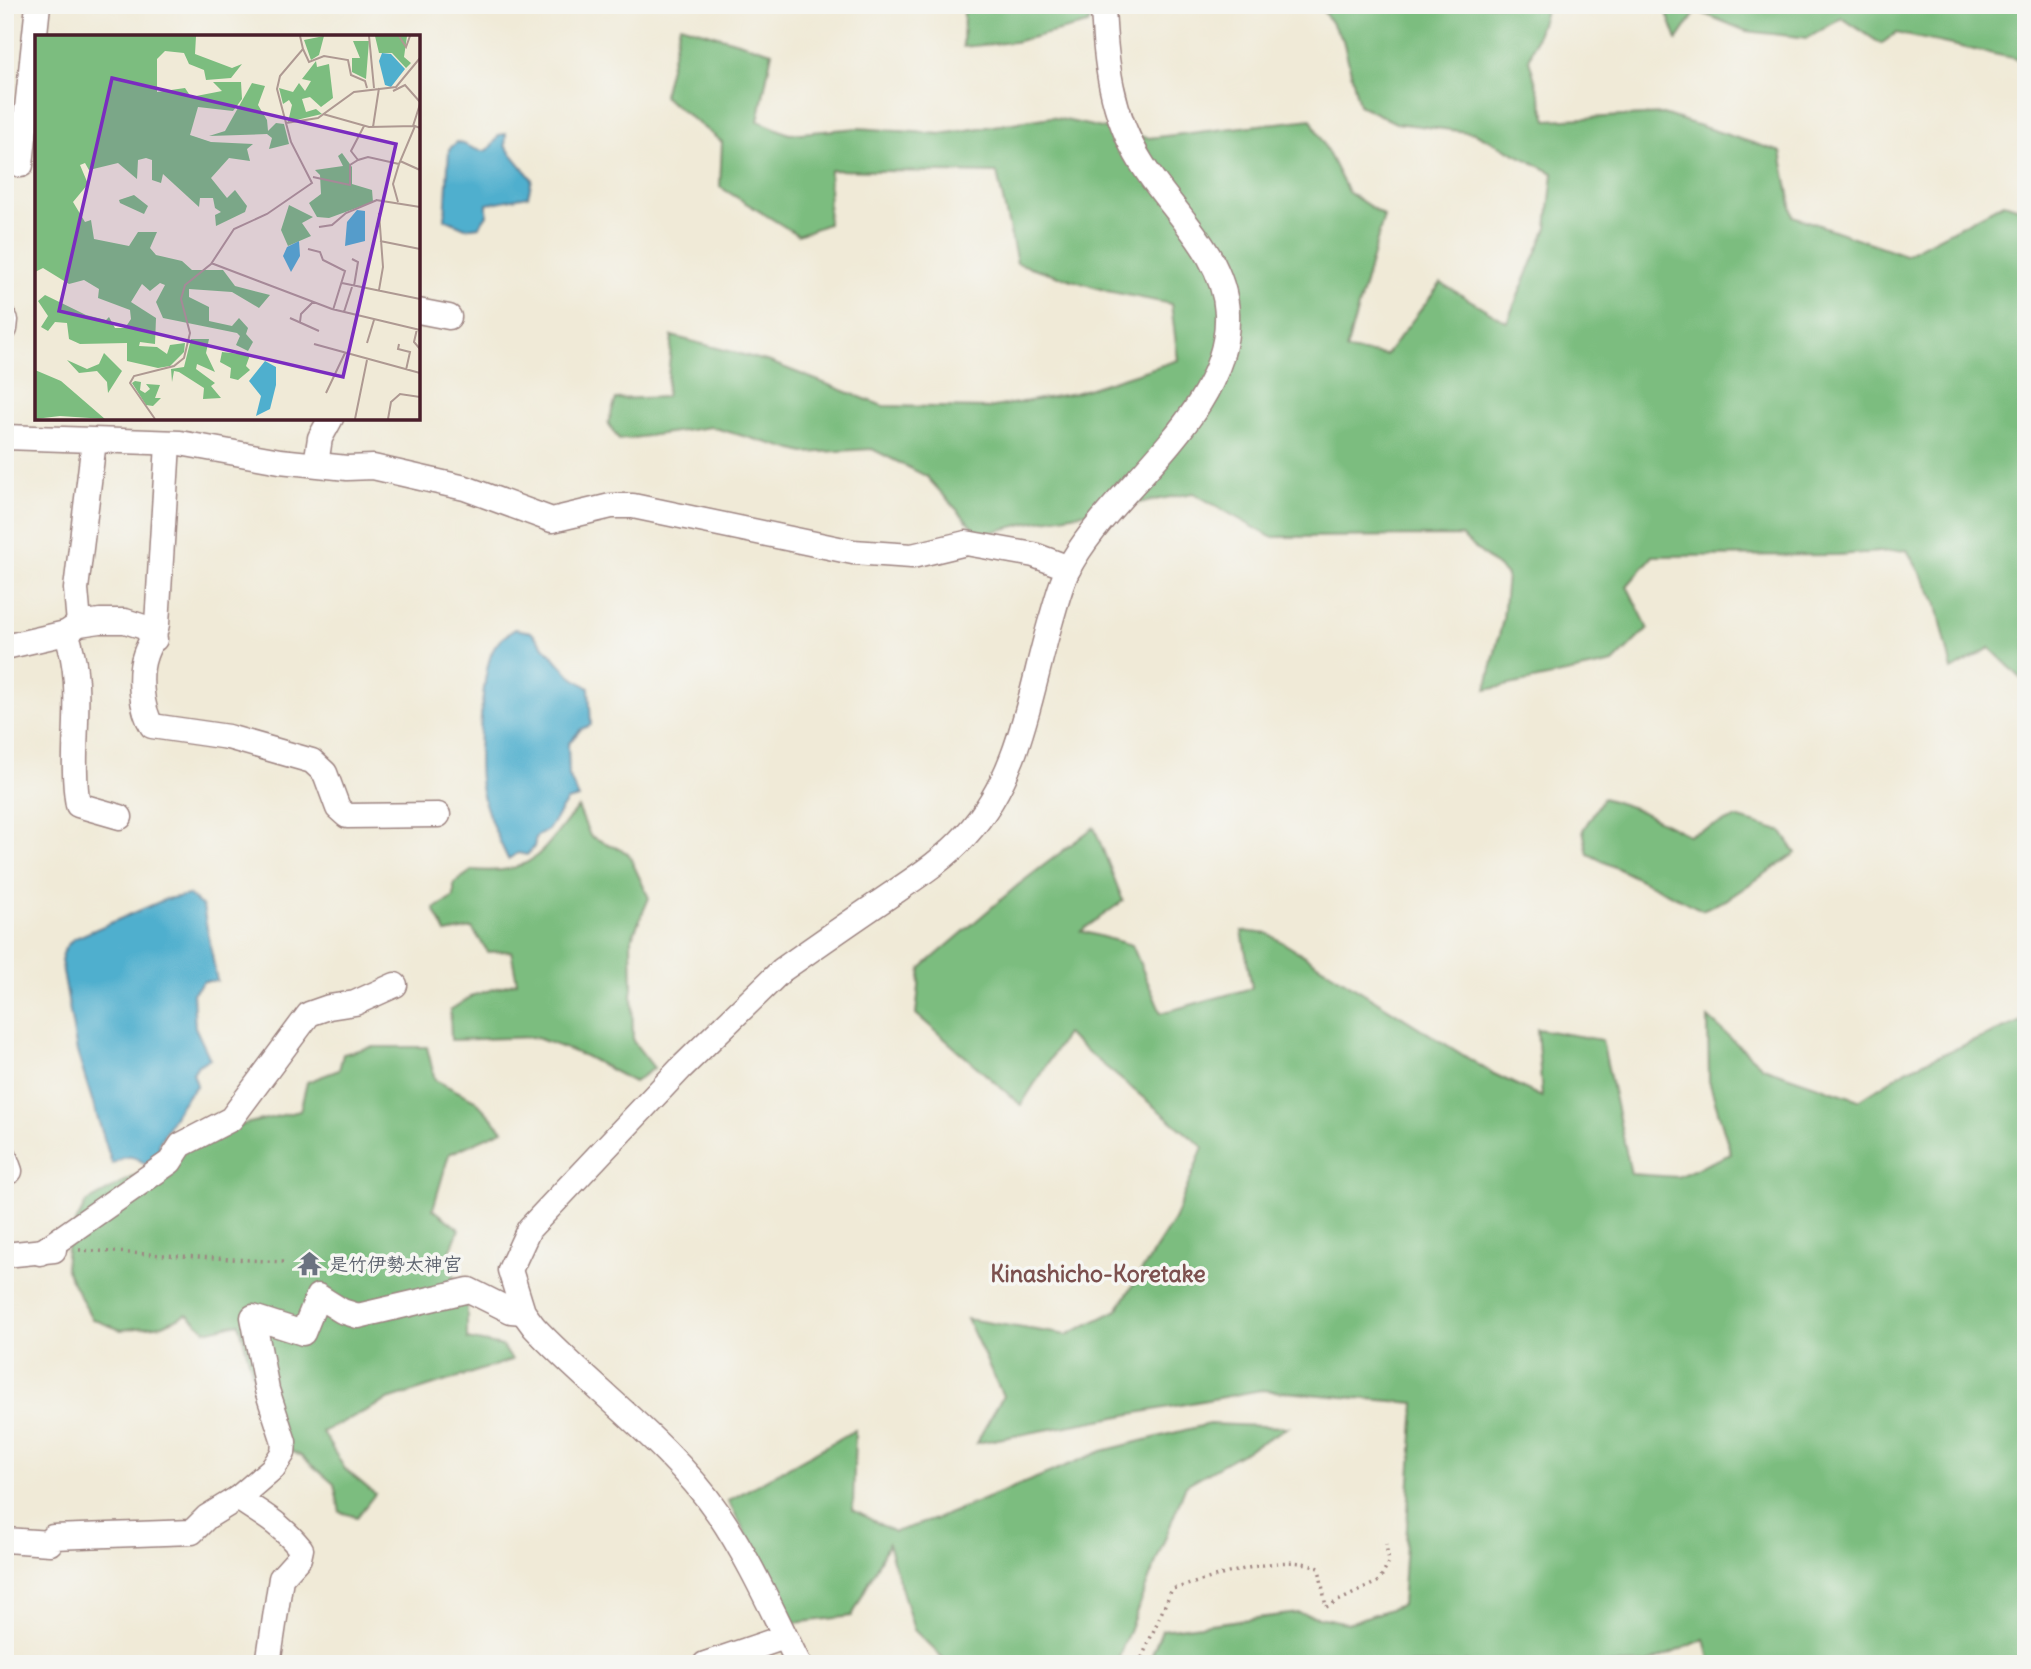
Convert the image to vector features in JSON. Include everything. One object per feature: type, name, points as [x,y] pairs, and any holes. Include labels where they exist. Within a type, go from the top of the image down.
[{"type":"street","points":[[21,165],[38,5]]},
{"type":"street","points":[[799,1664],[718,1513],[678,1465],[556,1351],[523,1311],[510,1270],[528,1229],[681,1068],[782,970],[948,853],[990,804],[1014,759],[1035,674],[1069,568],[1088,536],[1195,409],[1215,378],[1227,337],[1227,309],[1218,274],[1208,254],[1140,162],[1124,129],[1105,58],[1103,5]]},
{"type":"street","points":[[420,311],[449,317]]},
{"type":"street","points":[[5,329],[6,320]]},
{"type":"street","points":[[316,464],[320,438],[330,420]]},
{"type":"street","points":[[5,437],[168,444],[316,464],[373,467],[452,485],[552,520],[611,506],[633,506],[853,552],[912,556],[966,543],[1034,555],[1069,568]]},
{"type":"street","points":[[94,441],[73,628],[74,784],[78,805],[120,817]]},
{"type":"street","points":[[168,444],[155,639],[144,656],[142,684],[145,716],[152,726],[228,737],[313,761],[324,773],[338,808],[347,816],[438,815]]},
{"type":"street","points":[[5,647],[73,628],[125,621],[144,627],[155,639]]},
{"type":"street","points":[[5,1255],[49,1251],[170,1162],[181,1145],[231,1119],[309,1014],[329,1007],[355,1003],[395,985]]},
{"type":"street","points":[[5,1540],[50,1543],[53,1537],[192,1532],[207,1517],[238,1498],[273,1468],[283,1453],[284,1442],[267,1390],[253,1317],[303,1333],[317,1296],[358,1317],[469,1290],[511,1311],[523,1311]]},
{"type":"street","points":[[238,1498],[262,1511],[285,1530],[301,1549],[299,1558],[281,1578],[268,1664]]},
{"type":"street","points":[[705,1664],[785,1637]]},
{"type":"path","points":[[49,1251],[283,1262]]},
{"type":"path","points":[[1139,1664],[1172,1590],[1287,1560],[1307,1562],[1320,1568],[1326,1607],[1379,1581],[1389,1563],[1386,1544]]},
{"type":"green space","points":[[960,5],[1092,5],[1093,15],[1088,24],[1014,42],[963,47],[964,12]]},
{"type":"green space","points":[[1319,5],[1547,5],[1529,60],[1547,120],[1663,114],[1781,152],[1793,216],[1905,255],[2004,203],[2026,210],[2026,683],[1990,648],[1952,670],[1936,601],[1907,550],[1838,555],[1653,556],[1627,586],[1648,628],[1613,663],[1486,690],[1503,619],[1507,575],[1461,536],[1271,537],[1193,493],[1028,523],[980,535],[926,476],[872,449],[804,453],[711,427],[619,440],[608,423],[616,399],[666,397],[672,336],[770,362],[883,406],[988,408],[1075,393],[1178,360],[1171,304],[1107,291],[1017,263],[997,173],[830,170],[828,224],[798,235],[720,187],[722,142],[663,96],[680,25],[772,52],[758,121],[789,134],[858,128],[941,134],[1051,117],[1148,138],[1311,119],[1348,192],[1384,216],[1346,350],[1386,355],[1441,283],[1507,322],[1547,228],[1553,173],[1475,133],[1396,123],[1359,105],[1343,40]]},
{"type":"green space","points":[[1664,5],[2026,5],[2026,61],[1896,33],[1881,44],[1842,18],[1808,38],[1746,31],[1697,11],[1677,40]]},
{"type":"green space","points":[[1603,798],[1634,808],[1688,835],[1736,818],[1781,831],[1796,853],[1726,900],[1702,910],[1588,854],[1583,830]]},
{"type":"green space","points":[[578,807],[590,836],[628,853],[649,898],[631,940],[633,1041],[654,1068],[634,1082],[585,1056],[534,1037],[451,1040],[450,1010],[474,995],[517,982],[511,951],[488,952],[472,928],[446,933],[434,909],[454,897],[454,883],[473,870],[510,869],[535,857]]},
{"type":"green space","points":[[1094,827],[1123,901],[1081,931],[1132,945],[1161,1013],[1252,988],[1242,931],[1269,934],[1492,1073],[1542,1097],[1537,1029],[1602,1040],[1631,1174],[1677,1177],[1731,1154],[1709,1081],[1708,1018],[1763,1067],[1859,1100],[1910,1068],[2026,1019],[2026,1664],[1711,1664],[1705,1639],[1646,1664],[1470,1664],[1466,1661],[1460,1664],[1148,1664],[1162,1630],[1298,1613],[1348,1623],[1402,1605],[1415,1403],[1261,1390],[976,1443],[1003,1396],[967,1319],[1067,1335],[1117,1310],[1174,1220],[1203,1147],[1066,1034],[1021,1105],[916,1014],[921,968],[1018,885]]},
{"type":"green space","points":[[371,1047],[427,1047],[435,1080],[475,1100],[503,1130],[449,1154],[433,1209],[459,1229],[447,1260],[467,1306],[467,1339],[502,1346],[512,1360],[388,1400],[322,1432],[345,1469],[375,1494],[357,1517],[340,1512],[334,1484],[301,1456],[267,1439],[239,1323],[206,1331],[187,1314],[163,1325],[121,1330],[92,1319],[65,1268],[68,1238],[86,1203],[198,1141],[245,1124],[300,1111],[307,1082],[339,1070],[343,1054]]},
{"type":"green space","points":[[1209,1424],[1288,1427],[1186,1485],[1116,1664],[949,1664],[914,1630],[888,1544],[852,1616],[794,1623],[728,1501],[855,1430],[853,1510],[894,1532],[936,1519],[1102,1451]]},
{"type":"water","points":[[506,134],[505,146],[532,179],[528,196],[487,204],[487,215],[479,226],[465,228],[445,219],[449,149],[457,142],[485,151],[499,135]]},
{"type":"water","points":[[515,629],[531,632],[571,676],[589,688],[591,725],[581,729],[568,744],[569,776],[579,798],[567,801],[548,830],[536,837],[534,847],[527,855],[518,853],[508,859],[483,797],[480,739],[488,664],[499,641]]},
{"type":"water","points":[[189,895],[203,907],[217,981],[204,981],[193,993],[195,1027],[210,1059],[198,1065],[193,1073],[197,1085],[180,1105],[159,1143],[161,1156],[145,1164],[129,1157],[112,1164],[77,1052],[61,960],[65,948],[73,939],[166,899]]},
{"type":"place","name":"是竹伊勢太神宮","points":[[309,1264]]},
{"type":"district","name":"Kinashicho-Koretake","points":[[1098,1274]]}]
